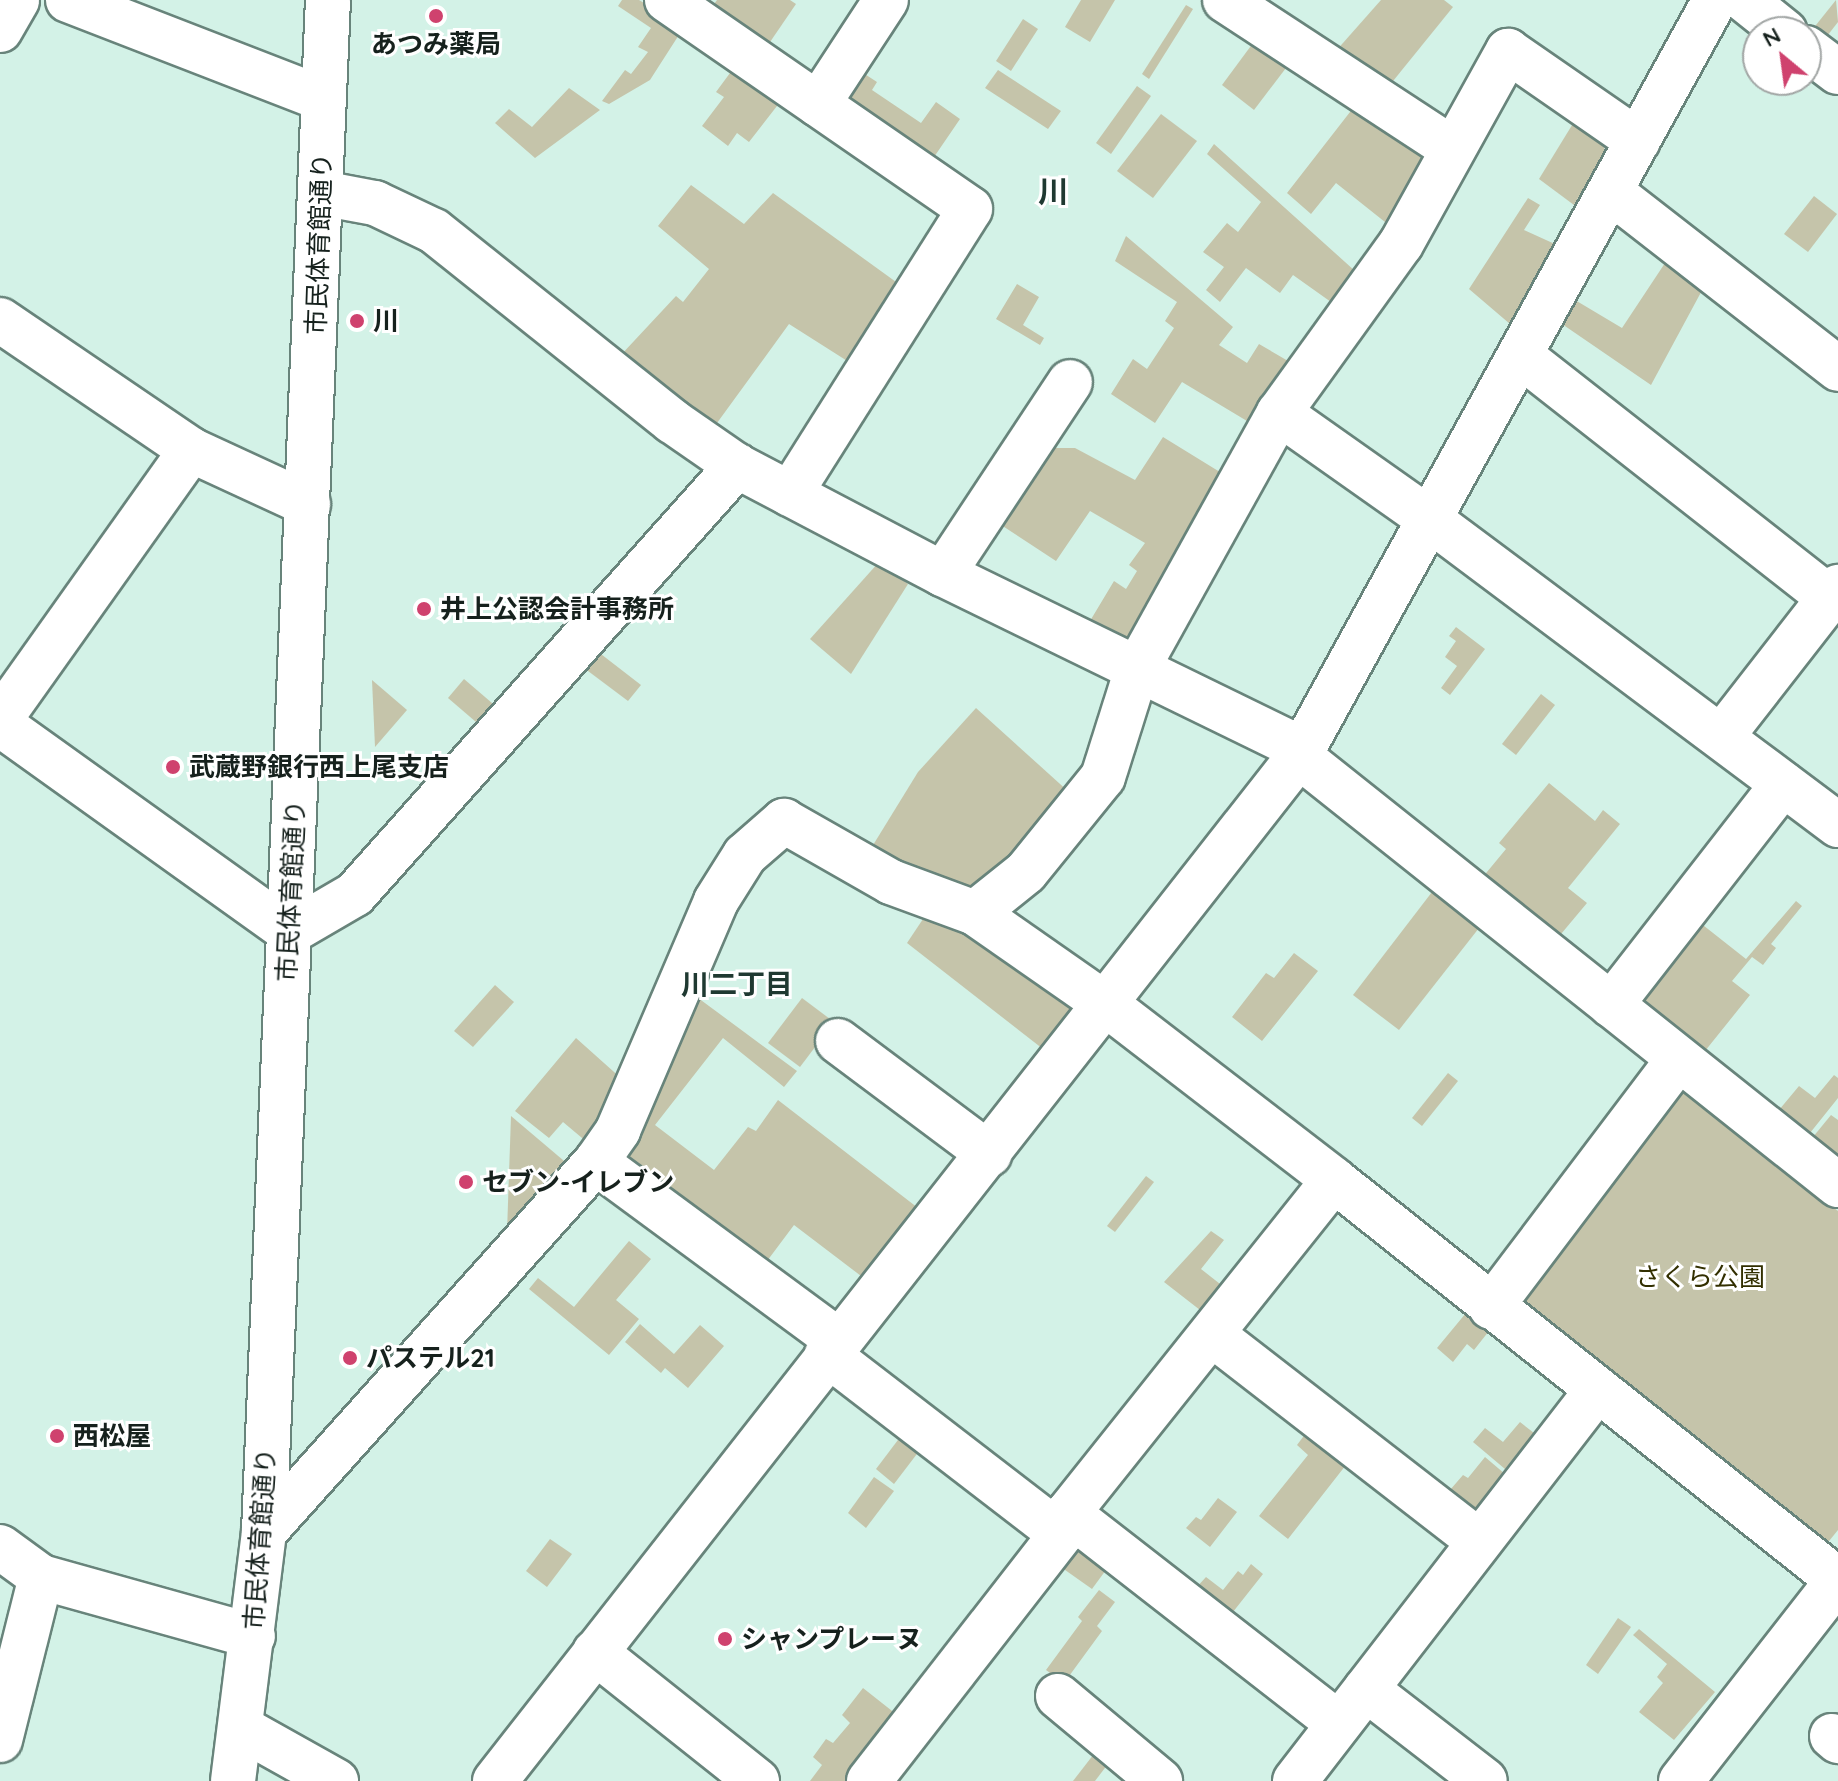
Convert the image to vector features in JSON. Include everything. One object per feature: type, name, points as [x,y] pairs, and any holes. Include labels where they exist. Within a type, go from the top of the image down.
[{"type":"street","points":[[0,30],[17,0]]},
{"type":"street","points":[[68,0],[323,99]]},
{"type":"street","name":"市民体育館通り","points":[[233,1781],[264,1532],[328,0]]},
{"type":"street","points":[[818,104],[886,0]]},
{"type":"street","points":[[495,1781],[1302,753],[1715,0]]},
{"type":"street","points":[[1745,0],[1765,16]]},
{"type":"street","points":[[1241,4],[1451,148]]},
{"type":"street","points":[[683,5],[818,104],[970,209],[790,494]]},
{"type":"street","points":[[975,913],[1026,872],[1103,777],[1137,669],[1279,413],[1401,244],[1451,148],[1508,51],[1638,141]]},
{"type":"street","points":[[1611,192],[1838,369]]},
{"type":"street","points":[[321,193],[375,203],[434,231],[672,421],[737,466],[943,574],[1302,753],[1678,1060],[1838,1185]]},
{"type":"street","points":[[0,320],[191,450],[308,504]]},
{"type":"street","points":[[1521,356],[1834,592],[1722,736]]},
{"type":"street","points":[[943,574],[1060,429],[1070,382]]},
{"type":"street","points":[[1279,413],[1429,519],[1838,825]]},
{"type":"street","points":[[191,450],[0,722],[290,932],[355,894],[737,466]]},
{"type":"street","points":[[1611,1005],[1783,784]]},
{"type":"street","points":[[264,1532],[596,1162],[618,1130],[716,901],[745,855],[784,821],[891,882],[975,913],[1107,1005],[1334,1180],[1838,1580],[1681,1781]]},
{"type":"street","points":[[838,1041],[989,1154]]},
{"type":"street","points":[[1491,1307],[1678,1060]]},
{"type":"street","points":[[596,1162],[1064,1524],[1339,1724]]},
{"type":"street","points":[[869,1781],[1064,1524],[1334,1180]]},
{"type":"street","points":[[1213,1335],[1479,1541]]},
{"type":"street","points":[[1295,1781],[1598,1389]]},
{"type":"street","points":[[0,1547],[41,1577],[253,1636]]},
{"type":"street","points":[[0,1740],[41,1577]]},
{"type":"street","points":[[595,1652],[757,1781]]},
{"type":"street","points":[[1366,1689],[1485,1781]]},
{"type":"street","points":[[1058,1696],[1160,1781]]},
{"type":"street","points":[[241,1728],[336,1781]]},
{"type":"green space","points":[[622,0],[639,0],[684,27],[650,80],[609,104],[602,101],[625,70],[631,74],[648,52],[638,47],[651,28],[618,6]]},
{"type":"green space","points":[[717,0],[790,0],[796,4],[768,45],[712,7]]},
{"type":"green space","points":[[1081,0],[1115,0],[1090,42],[1065,27]]},
{"type":"green space","points":[[1381,0],[1444,0],[1453,7],[1389,86],[1335,52]]},
{"type":"green space","points":[[1836,0],[1838,22],[1824,40],[1822,38],[1822,18]]},
{"type":"green space","points":[[1186,5],[1193,9],[1149,79],[1142,74]]},
{"type":"green space","points":[[1023,19],[1038,29],[1011,71],[996,61]]},
{"type":"green space","points":[[1256,39],[1289,64],[1254,110],[1222,85]]},
{"type":"green space","points":[[722,50],[784,97],[749,142],[737,133],[728,146],[702,126],[724,97],[716,92],[730,73],[713,61]]},
{"type":"green space","points":[[857,69],[877,82],[872,90],[921,123],[936,102],[960,119],[932,160],[838,97]]},
{"type":"green space","points":[[998,70],[1061,111],[1048,129],[985,88]]},
{"type":"green space","points":[[1137,86],[1151,96],[1111,154],[1096,143]]},
{"type":"green space","points":[[569,88],[600,110],[535,158],[495,123],[509,109],[532,127]]},
{"type":"green space","points":[[1357,103],[1425,147],[1427,161],[1390,226],[1336,183],[1311,214],[1287,193]]},
{"type":"green space","points":[[1161,114],[1197,141],[1153,198],[1117,171]]},
{"type":"green space","points":[[1577,117],[1605,136],[1604,153],[1574,205],[1539,179]]},
{"type":"green space","points":[[1214,144],[1355,271],[1331,302],[1293,275],[1280,293],[1246,268],[1220,302],[1206,290],[1224,267],[1203,252],[1227,223],[1238,232],[1261,202],[1207,154]]},
{"type":"green space","points":[[691,185],[744,224],[773,193],[903,287],[852,364],[789,324],[717,423],[620,356],[676,296],[683,302],[709,269],[658,226]]},
{"type":"green space","points":[[1814,196],[1837,214],[1808,252],[1784,234]]},
{"type":"green space","points":[[1528,198],[1540,205],[1524,230],[1557,245],[1510,324],[1469,289]]},
{"type":"green space","points":[[1126,236],[1233,327],[1219,345],[1247,363],[1259,344],[1295,365],[1257,427],[1182,382],[1155,423],[1111,394],[1133,359],[1147,369],[1174,328],[1165,321],[1177,302],[1115,261]]},
{"type":"green space","points":[[1667,260],[1706,283],[1651,385],[1562,324],[1575,300],[1622,328]]},
{"type":"green space","points":[[1017,284],[1039,297],[1023,325],[1044,338],[1040,345],[996,319]]},
{"type":"green space","points":[[1163,437],[1228,477],[1131,642],[1087,626],[1114,581],[1126,589],[1137,571],[1129,565],[1145,543],[1090,511],[1056,561],[995,521],[1041,448],[1075,448],[1135,480]]},
{"type":"green space","points":[[879,562],[908,584],[851,674],[810,639]]},
{"type":"green space","points":[[1456,627],[1485,649],[1450,695],[1441,688],[1457,666],[1445,657],[1456,641],[1449,636]]},
{"type":"green space","points":[[597,651],[641,685],[628,701],[584,668]]},
{"type":"green space","points":[[464,679],[499,709],[483,728],[448,698]]},
{"type":"green space","points":[[372,680],[407,710],[375,747]]},
{"type":"green space","points":[[1541,694],[1555,705],[1516,755],[1502,744]]},
{"type":"green space","points":[[976,708],[1070,793],[1032,842],[980,887],[953,887],[870,850],[918,772]]},
{"type":"green space","points":[[1549,783],[1595,821],[1603,810],[1620,824],[1568,888],[1587,903],[1556,940],[1482,878],[1506,849],[1499,843]]},
{"type":"green space","points":[[1432,892],[1479,928],[1399,1030],[1353,995]]},
{"type":"green space","points":[[1796,901],[1802,906],[1771,944],[1776,948],[1763,965],[1752,957],[1732,981],[1750,995],[1701,1056],[1647,1014],[1637,992],[1694,918],[1746,959]]},
{"type":"green space","points":[[929,910],[1077,1005],[1043,1049],[907,943]]},
{"type":"green space","points":[[1294,953],[1318,971],[1262,1041],[1232,1017],[1266,973],[1274,978]]},
{"type":"green space","points":[[495,985],[514,1002],[473,1047],[454,1031]]},
{"type":"green space","points":[[690,992],[797,1071],[784,1087],[723,1038],[655,1125],[714,1170],[748,1127],[756,1131],[778,1100],[918,1208],[865,1279],[794,1225],[761,1269],[622,1168]]},
{"type":"green space","points":[[802,998],[834,1022],[800,1067],[768,1043]]},
{"type":"green space","points":[[576,1038],[623,1080],[588,1143],[563,1122],[549,1138],[515,1111]]},
{"type":"green space","points":[[1448,1073],[1458,1081],[1422,1126],[1412,1118]]},
{"type":"green space","points":[[1834,1075],[1838,1078],[1838,1098],[1810,1133],[1779,1110],[1799,1086],[1815,1098]]},
{"type":"green space","name":"さくら公園","points":[[1674,1085],[1838,1211],[1838,1530],[1825,1546],[1507,1301]]},
{"type":"green space","points":[[1831,1115],[1838,1120],[1838,1157],[1813,1137]]},
{"type":"green space","points":[[511,1116],[570,1166],[507,1232]]},
{"type":"green space","points":[[1146,1176],[1154,1182],[1115,1232],[1107,1226]]},
{"type":"green space","points":[[1211,1231],[1224,1240],[1201,1269],[1229,1291],[1209,1317],[1164,1282]]},
{"type":"green space","points":[[629,1241],[651,1259],[616,1300],[639,1319],[609,1355],[529,1289],[538,1278],[574,1307]]},
{"type":"green space","points":[[1466,1313],[1489,1331],[1474,1350],[1467,1344],[1453,1362],[1437,1348]]},
{"type":"green space","points":[[640,1324],[674,1354],[700,1325],[724,1346],[688,1388],[665,1368],[661,1373],[625,1342]]},
{"type":"green space","points":[[1520,1422],[1534,1433],[1505,1469],[1473,1442],[1485,1428],[1503,1442]]},
{"type":"green space","points":[[1312,1425],[1353,1456],[1288,1539],[1259,1516],[1308,1455],[1297,1445]]},
{"type":"green space","points":[[904,1432],[923,1446],[894,1484],[876,1469]]},
{"type":"green space","points":[[1485,1457],[1505,1474],[1475,1510],[1450,1490],[1463,1475],[1468,1478]]},
{"type":"green space","points":[[874,1477],[894,1491],[866,1528],[848,1513]]},
{"type":"green space","points":[[1218,1498],[1237,1512],[1210,1547],[1186,1528],[1196,1517],[1201,1520]]},
{"type":"green space","points":[[550,1539],[572,1554],[547,1587],[526,1571]]},
{"type":"green space","points":[[1076,1540],[1114,1559],[1092,1589],[1058,1565]]},
{"type":"green space","points":[[1251,1564],[1263,1574],[1229,1617],[1195,1589],[1206,1577],[1223,1590],[1238,1571],[1243,1575]]},
{"type":"green space","points":[[1099,1590],[1115,1602],[1097,1626],[1102,1631],[1064,1683],[1046,1670],[1082,1621],[1078,1617]]},
{"type":"green space","points":[[1618,1618],[1631,1627],[1598,1674],[1586,1665]]},
{"type":"green space","points":[[1639,1629],[1715,1692],[1674,1740],[1639,1712],[1663,1683],[1657,1677],[1667,1664],[1633,1635]]},
{"type":"green space","points":[[863,1688],[901,1718],[850,1781],[810,1781],[822,1765],[813,1757],[826,1739],[833,1743],[850,1723],[842,1715]]},
{"type":"green space","points":[[1097,1750],[1111,1760],[1095,1781],[1073,1781]]},
{"type":"place","name":"あつみ薬局","points":[[436,16]]},
{"type":"place","name":"川","points":[[357,321]]},
{"type":"place","name":"井上公認会計事務所","points":[[424,609]]},
{"type":"place","name":"武蔵野銀行西上尾支店","points":[[173,767]]},
{"type":"place","name":"セブン-イレブン","points":[[466,1182]]},
{"type":"place","name":"パステル21","points":[[350,1358]]},
{"type":"place","name":"西松屋","points":[[57,1436]]},
{"type":"place","name":"シャンプレーヌ","points":[[725,1639]]},
{"type":"district","name":"川","points":[[1053,191]]},
{"type":"district","name":"川二丁目","points":[[737,984]]}]
